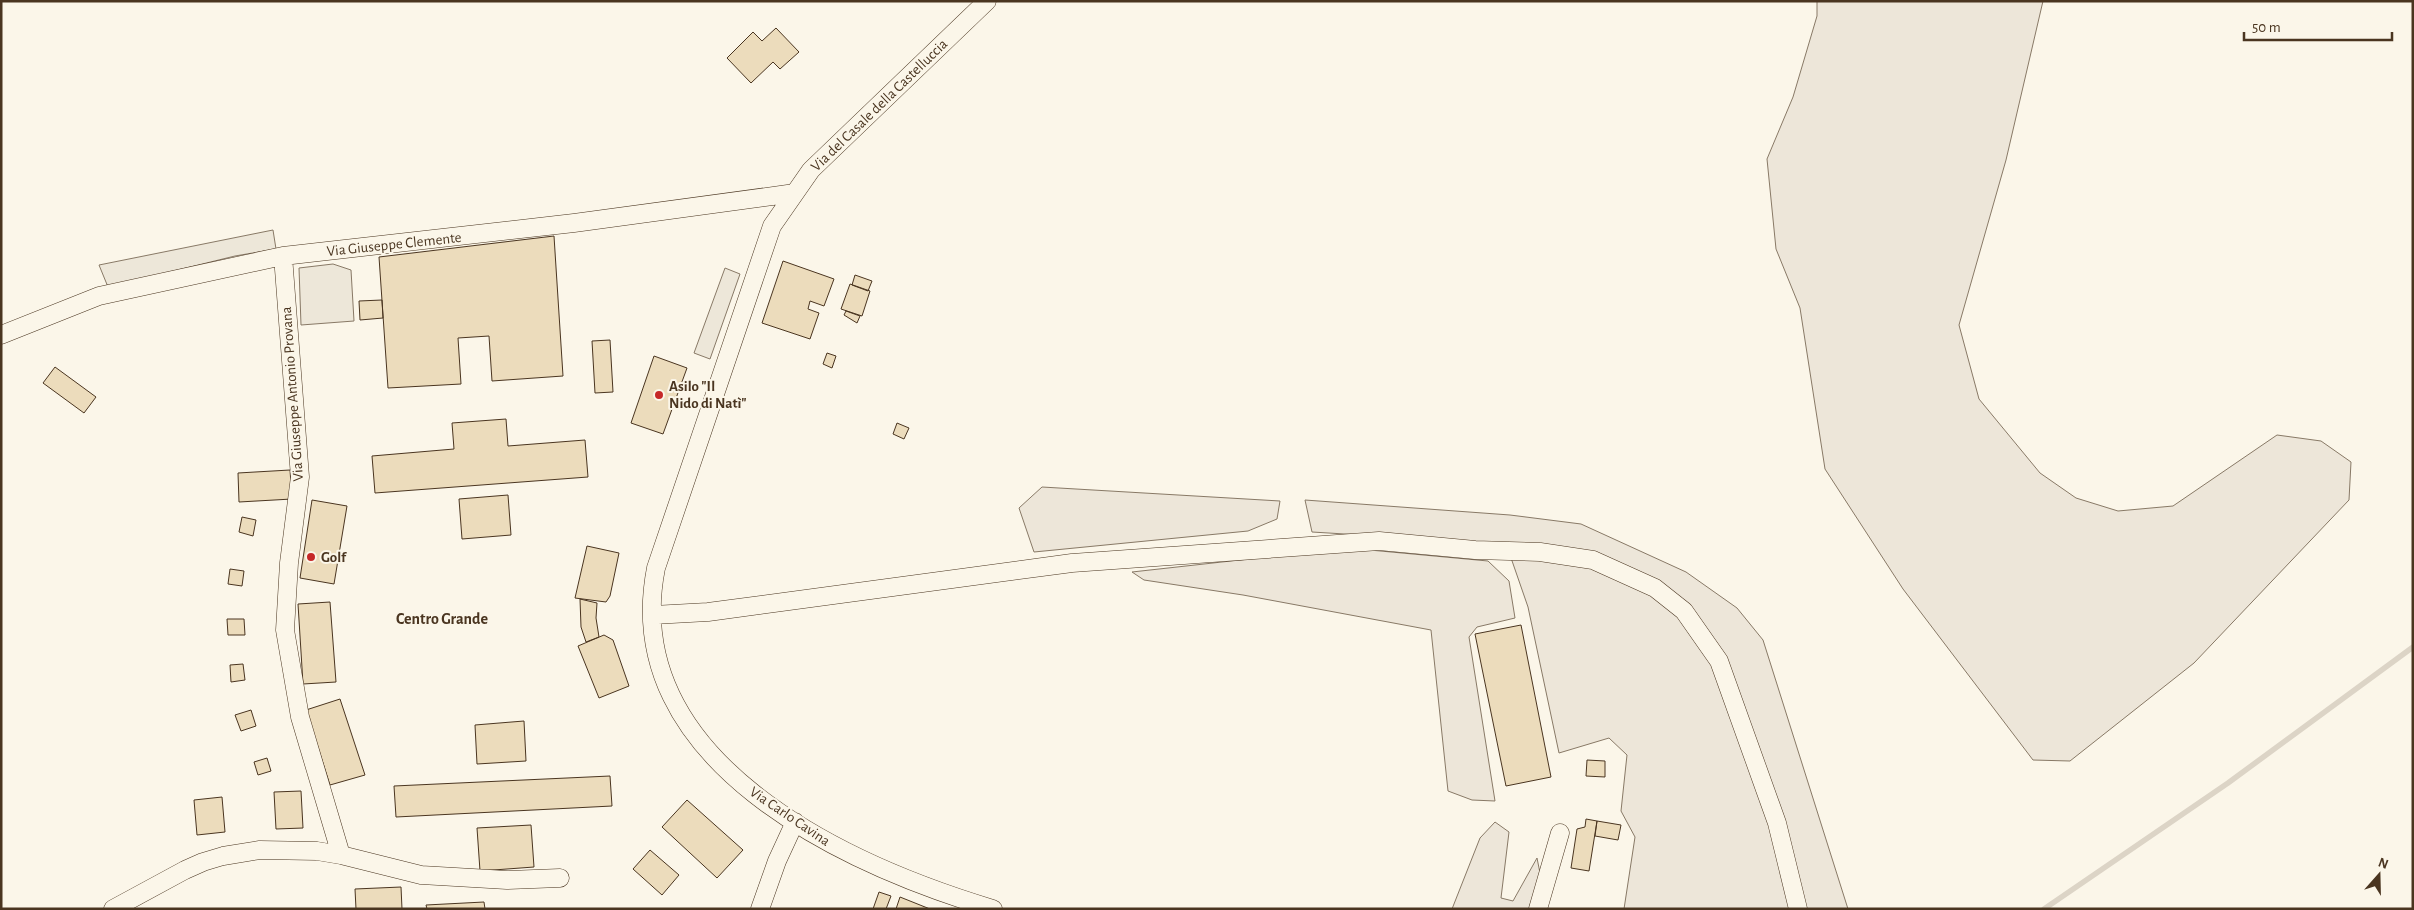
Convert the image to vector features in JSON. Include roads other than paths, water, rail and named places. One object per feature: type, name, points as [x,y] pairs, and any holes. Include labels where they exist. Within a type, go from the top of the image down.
[{"type":"street","name":"Via del Casale della Castelluccia","points":[[653,615],[651,594],[656,568],[772,226],[811,170],[987,1]]},
{"type":"street","name":"Via Giuseppe Clemente","points":[[1,335],[99,296],[283,256],[574,223],[795,193]]},
{"type":"street","name":"Via Giuseppe Antonio Provana","points":[[283,256],[300,477],[285,600],[286,638],[300,717],[341,855]]},
{"type":"street","points":[[653,615],[708,612],[1072,563],[1379,541],[1475,550],[1540,552],[1593,560],[1655,588],[1684,611],[1719,661],[1776,823],[1798,909]]},
{"type":"street","name":"Via Carlo Cavina","points":[[653,615],[656,652],[668,691],[692,732],[723,766],[759,799],[835,846],[885,870],[942,894],[993,909]]},
{"type":"street","points":[[760,909],[777,860],[795,822]]},
{"type":"street","points":[[1538,909],[1560,833]]},
{"type":"street","points":[[113,909],[185,870],[223,856],[276,849],[317,851],[341,855],[421,875],[507,880],[560,878]]},
{"type":"waterway","points":[[2044,909],[2228,783],[2413,647]]},
{"type":"place","name":"Asilo \"Il Nido di Natì\"","points":[[659,395]]},
{"type":"place","name":"Golf","points":[[311,557]]},
{"type":"district","name":"Centro Grande","points":[[442,618]]}]
